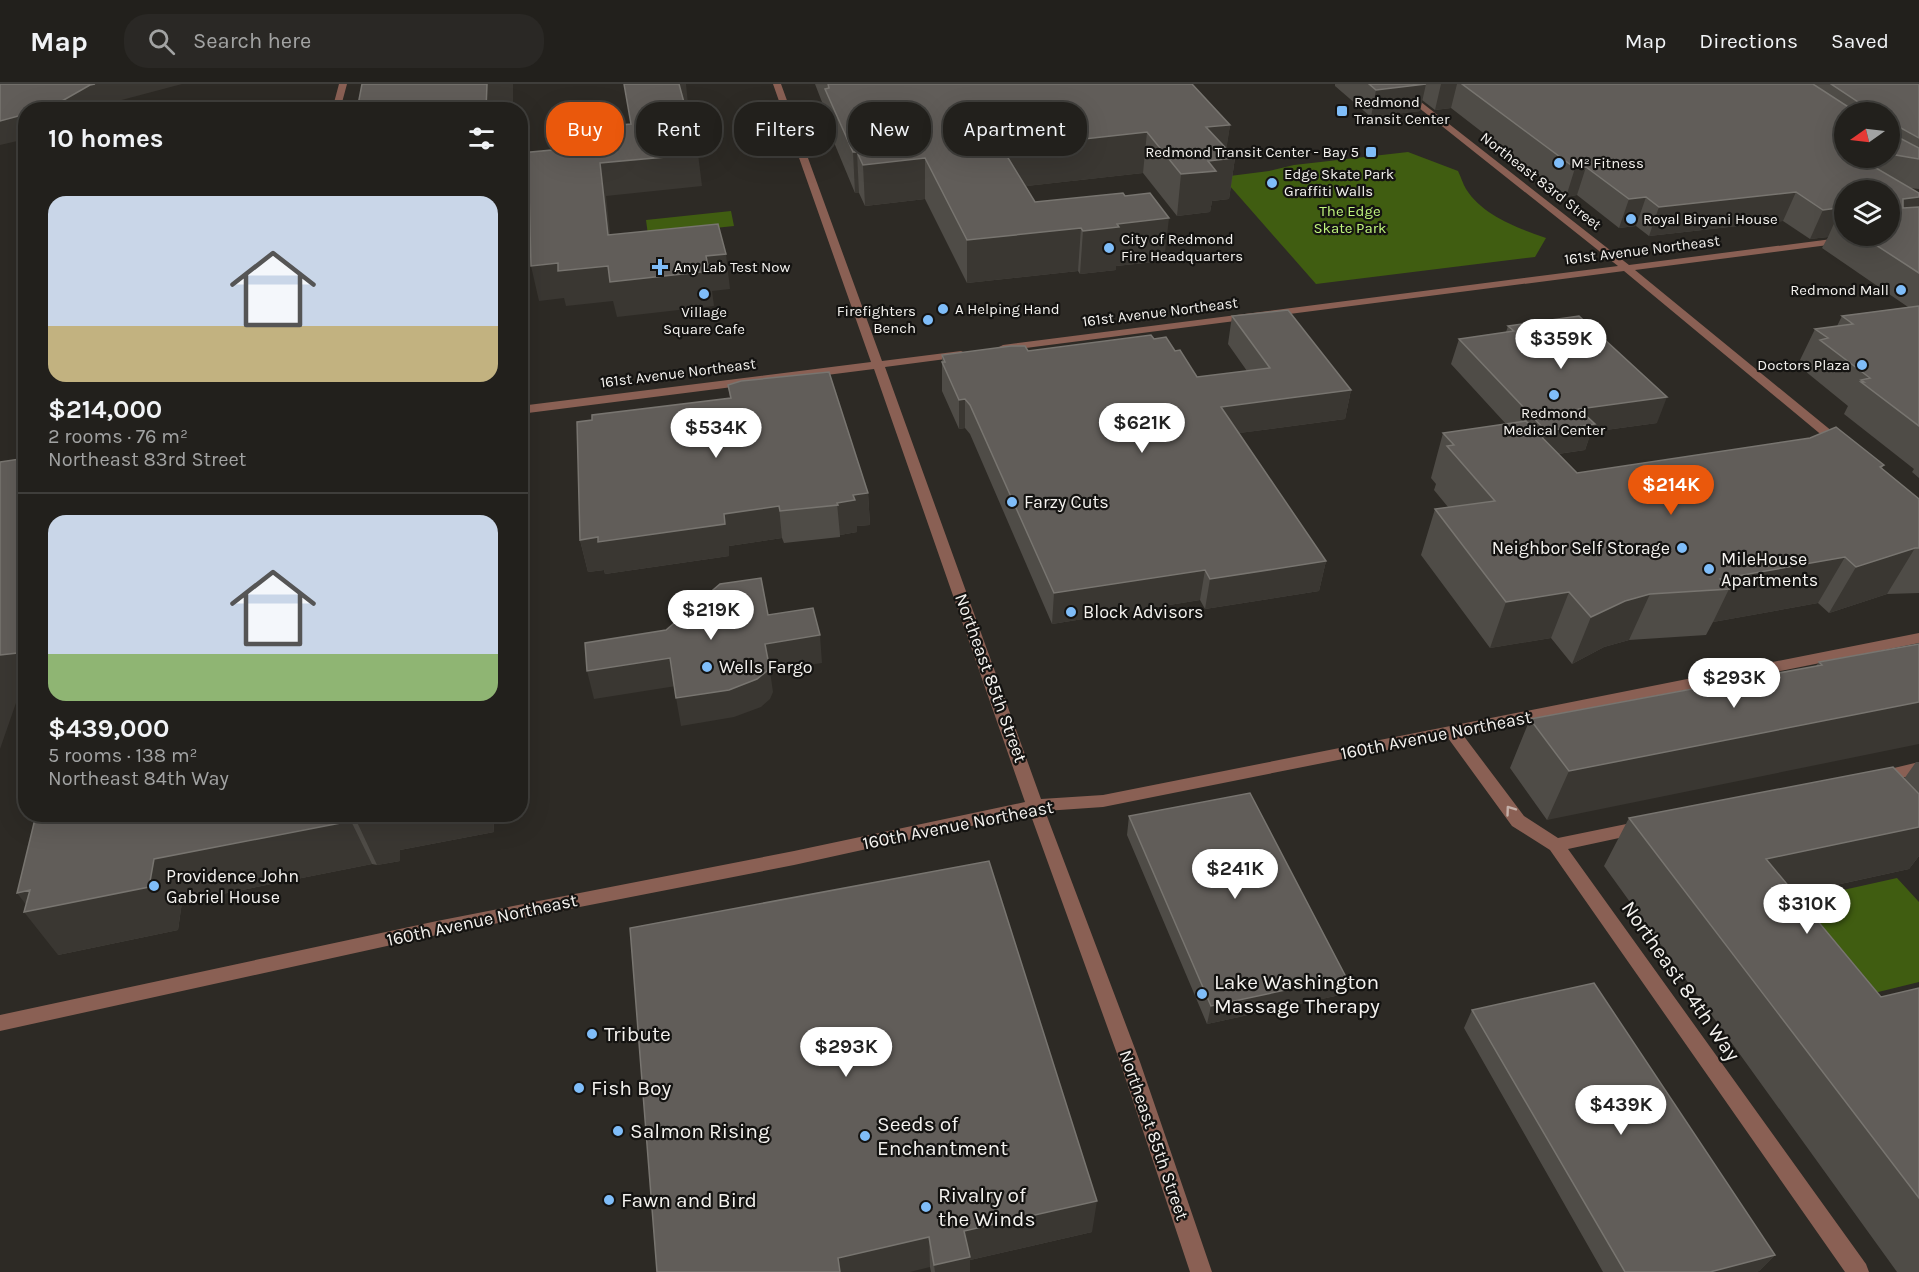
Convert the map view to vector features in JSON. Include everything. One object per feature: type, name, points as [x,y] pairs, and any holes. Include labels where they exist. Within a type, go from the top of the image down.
[{"type":"street","points":[[338,102],[343,84]]},
{"type":"street","name":"Northeast 85th Street","points":[[777,84],[1035,806],[1130,1062],[1201,1272]]},
{"type":"street","name":"Northeast 83rd Street","points":[[1393,84],[1627,268],[1851,453]]},
{"type":"street","name":"161st Avenue Northeast","points":[[993,349],[1834,241]]},
{"type":"street","name":"161st Avenue Northeast","points":[[528,409],[971,352]]},
{"type":"street","name":"160th Avenue Northeast","points":[[0,1023],[437,928],[794,858],[1035,806],[1103,801],[1919,638]]},
{"type":"street","name":"Northeast 84th Way","points":[[1452,731],[1518,821],[1556,845],[1858,1272]]},
{"type":"street","points":[[1865,780],[1919,768]]},
{"type":"street","points":[[1556,845],[1655,824]]},
{"type":"shaded area","points":[[528,523],[529,731],[528,731]]},
{"type":"green space","name":"The Edge Skate Park","points":[[1408,152],[1458,171],[1466,189],[1491,214],[1546,238],[1535,257],[1316,284],[1222,177],[1269,171],[1294,165]]},
{"type":"green space","points":[[731,211],[734,226],[648,235],[646,220]]},
{"type":"green space","points":[[1897,878],[1919,902],[1919,982],[1866,995],[1776,905]]},
{"type":"building","points":[[0,84],[95,84],[59,102],[18,102],[18,116],[0,121]]},
{"type":"building","points":[[362,84],[487,84],[486,102],[359,102]]},
{"type":"building","points":[[624,84],[679,84],[684,102],[636,102],[636,156],[676,156],[600,163],[608,235],[718,224],[726,254],[706,256],[709,271],[610,282],[608,266],[558,271],[558,263],[531,266],[528,152],[546,151],[546,156],[624,156],[624,125],[631,124]]},
{"type":"building","points":[[828,84],[1192,84],[1230,125],[1206,127],[1235,158],[1208,161],[1216,171],[1181,174],[1147,132],[1087,139],[1087,102],[943,102],[943,156],[1007,156],[1035,202],[1123,193],[1125,196],[1150,193],[1169,218],[1117,224],[1119,227],[1083,231],[1081,228],[967,240],[925,158],[863,165],[859,156],[931,156],[931,102],[848,102],[848,141],[836,114],[836,102],[831,102],[825,89],[829,88]]},
{"type":"building","points":[[1369,84],[1426,84],[1376,90]]},
{"type":"building","points":[[1462,84],[1813,84],[1841,102],[1834,102],[1834,168],[1876,168],[1897,180],[1834,180],[1834,208],[1823,210],[1796,192],[1659,207],[1646,197],[1629,199],[1586,167],[1575,168]]},
{"type":"building","points":[[1831,84],[1919,84],[1919,138],[1901,128],[1900,102],[1858,102]]},
{"type":"building","points":[[1900,138],[1919,148],[1919,159],[1900,156]]},
{"type":"building","points":[[1900,182],[1919,193],[1919,197],[1903,199],[1903,208],[1919,207],[1919,273],[1877,246],[1900,246]]},
{"type":"building","points":[[1919,306],[1919,426],[1861,382],[1864,382],[1861,380],[1870,378],[1820,340],[1828,338],[1815,329],[1853,324],[1842,316]]},
{"type":"building","points":[[1288,310],[1351,390],[1221,407],[1326,561],[1210,579],[1205,570],[1054,593],[970,405],[965,399],[959,400],[942,362],[945,362],[942,355],[1011,346],[1025,346],[1028,351],[1151,335],[1154,339],[1166,337],[1175,351],[1180,350],[1197,377],[1270,368],[1232,316]]},
{"type":"building","name":"Redmond Medical Center","points":[[1579,316],[1667,397],[1579,409],[1595,424],[1546,431],[1459,339],[1514,331],[1508,326]]},
{"type":"building","points":[[829,372],[868,493],[853,495],[855,500],[837,503],[838,505],[780,511],[779,506],[724,514],[725,524],[598,542],[598,537],[580,540],[577,422],[592,420],[592,415],[731,398],[728,385],[741,381]]},
{"type":"building","points":[[1526,421],[1577,473],[1810,438],[1836,427],[1884,465],[1880,467],[1919,499],[1919,548],[1856,567],[1845,557],[1720,579],[1729,589],[1650,594],[1625,601],[1591,617],[1569,592],[1506,602],[1435,509],[1495,501],[1447,446],[1454,445],[1443,433]]},
{"type":"building","points":[[18,459],[18,653],[0,655],[0,462]]},
{"type":"building","points":[[761,578],[768,615],[813,608],[820,635],[765,644],[769,665],[767,671],[757,679],[729,690],[676,698],[670,658],[587,671],[585,643],[666,630],[720,584]]},
{"type":"building","points":[[1919,644],[1919,702],[1569,771],[1530,719],[1822,665],[1819,662]]},
{"type":"building","points":[[1893,767],[1919,794],[1919,827],[1766,859],[1881,997],[1919,988],[1919,1198],[1629,818]]},
{"type":"building","points":[[1250,793],[1346,977],[1211,1006],[1129,816]]},
{"type":"building","points":[[34,822],[346,822],[154,859],[149,887],[24,912],[30,890],[17,893]]},
{"type":"building","points":[[989,861],[1097,1201],[964,1231],[970,1257],[934,1265],[929,1237],[838,1258],[840,1272],[657,1272],[630,928]]},
{"type":"building","points":[[1594,983],[1775,1255],[1710,1272],[1625,1272],[1472,1010]]},
{"type":"place","name":"Redmond Transit Center","points":[[1342,111]]},
{"type":"place","name":"Redmond Transit Center - Bay 5","points":[[1371,152]]},
{"type":"place","name":"M² Fitness","points":[[1559,163]]},
{"type":"place","name":"Edge Skate Park Graffiti Walls","points":[[1272,183]]},
{"type":"place","name":"Royal Biryani House","points":[[1631,219]]},
{"type":"place","name":"City of Redmond Fire Headquarters","points":[[1109,248]]},
{"type":"place","name":"Any Lab Test Now","points":[[660,267]]},
{"type":"place","name":"Redmond Mall","points":[[1901,290]]},
{"type":"place","name":"Village Square Cafe","points":[[704,294]]},
{"type":"place","name":"A Helping Hand","points":[[943,309]]},
{"type":"place","name":"Firefighters Bench","points":[[928,320]]},
{"type":"place","name":"Doctors Plaza","points":[[1862,365]]},
{"type":"place","name":"Redmond Medical Center","points":[[1554,395]]},
{"type":"place","name":"Farzy Cuts","points":[[1012,502]]},
{"type":"place","name":"Neighbor Self Storage","points":[[1682,548]]},
{"type":"place","name":"MileHouse Apartments","points":[[1709,569]]},
{"type":"place","name":"Block Advisors","points":[[1071,612]]},
{"type":"place","name":"Wells Fargo","points":[[707,667]]},
{"type":"place","name":"Providence John Gabriel House","points":[[154,886]]},
{"type":"place","name":"Lake Washington Massage Therapy","points":[[1202,994]]},
{"type":"place","name":"Tribute","points":[[592,1034]]},
{"type":"place","name":"Fish Boy","points":[[579,1088]]},
{"type":"place","name":"Salmon Rising","points":[[618,1131]]},
{"type":"place","name":"Seeds of Enchantment","points":[[865,1136]]},
{"type":"place","name":"Fawn and Bird","points":[[609,1200]]},
{"type":"place","name":"Rivalry of the Winds","points":[[926,1207]]}]
